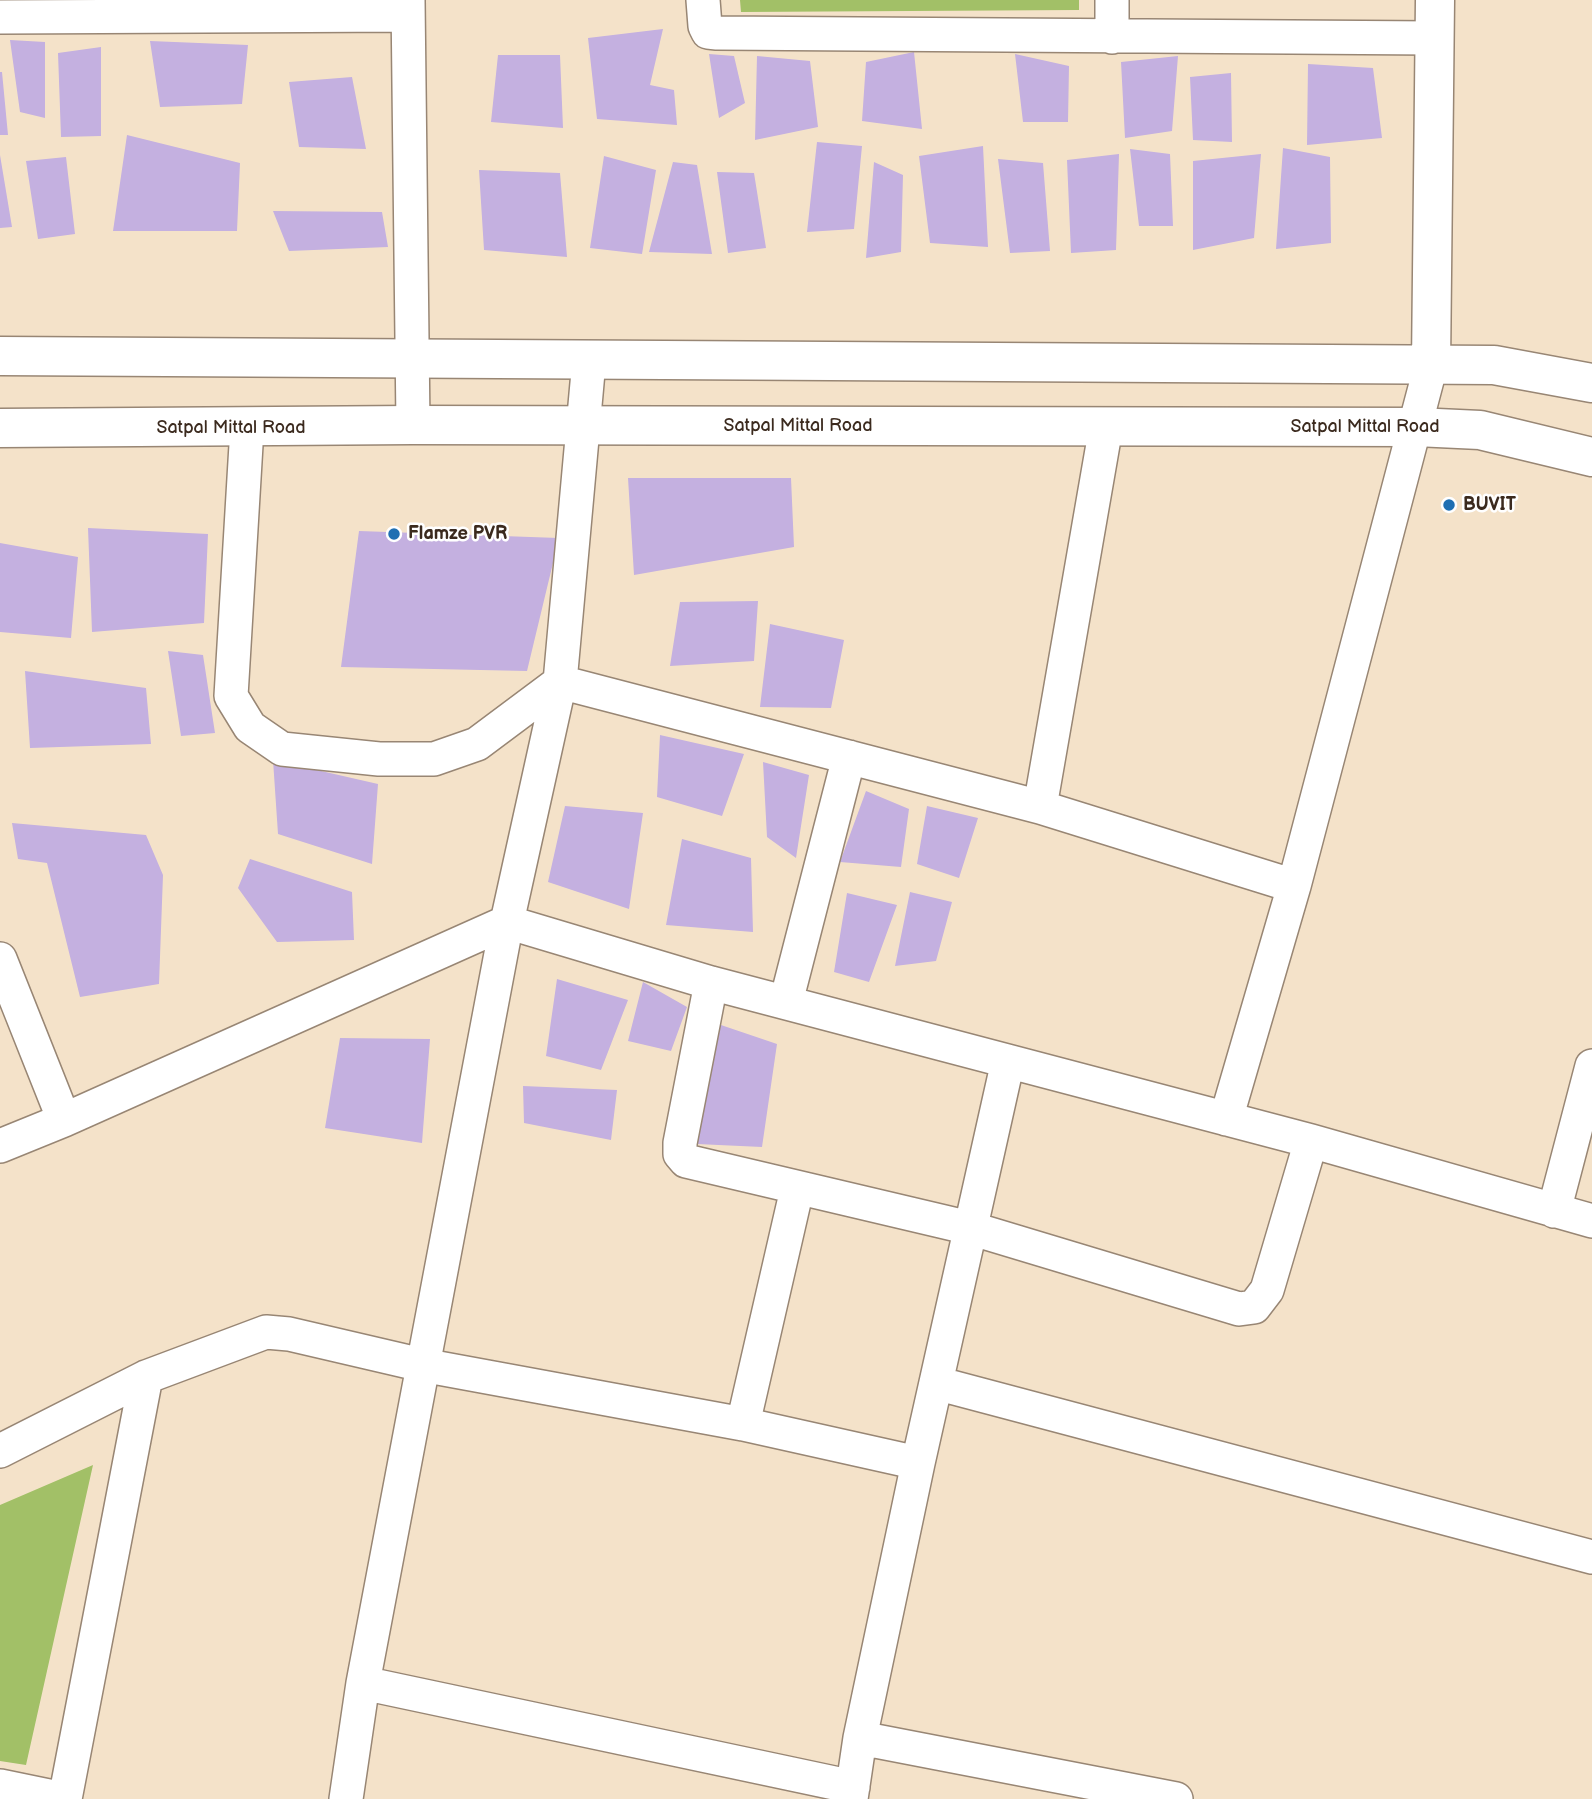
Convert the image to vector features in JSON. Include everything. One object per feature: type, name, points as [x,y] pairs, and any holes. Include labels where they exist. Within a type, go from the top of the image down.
[{"type":"street","points":[[703,0],[705,26],[708,32],[717,33],[1434,38]]},
{"type":"street","points":[[1112,0],[1112,37]]},
{"type":"street","points":[[1226,1119],[1294,886],[1431,365],[1435,0]]},
{"type":"street","points":[[0,17],[152,8],[408,8],[413,425]]},
{"type":"street","points":[[0,356],[1494,365],[1592,383]]},
{"type":"street","points":[[346,1799],[363,1684],[422,1365],[507,922],[560,682],[589,361]]},
{"type":"street","name":"Satpal Mittal Road","points":[[0,428],[413,425],[1416,427],[1480,430],[1592,457]]},
{"type":"street","points":[[1040,807],[1106,427]]},
{"type":"street","points":[[247,428],[231,696],[250,727],[282,749],[379,759],[434,759],[477,744],[560,682]]},
{"type":"street","points":[[560,682],[1040,807],[1294,886]]},
{"type":"street","points":[[786,1002],[849,757]]},
{"type":"street","points":[[0,1146],[507,922],[711,983],[1311,1141],[1592,1221]]},
{"type":"street","points":[[0,959],[64,1120]]},
{"type":"street","points":[[711,983],[680,1154],[686,1161],[970,1228],[1239,1309],[1254,1307],[1267,1290],[1311,1141]]},
{"type":"street","points":[[363,1684],[852,1793],[860,1738],[918,1463],[1008,1061]]},
{"type":"street","points":[[1554,1211],[1592,1066]]},
{"type":"street","points":[[743,1424],[797,1189]]},
{"type":"street","points":[[0,1451],[146,1377],[266,1332],[289,1334],[422,1365],[743,1424],[918,1463]]},
{"type":"street","points":[[0,1786],[64,1799],[146,1377]]},
{"type":"street","points":[[936,1383],[1592,1557]]},
{"type":"street","points":[[860,1738],[1176,1799]]},
{"type":"green space","points":[[740,0],[1079,0],[1079,10],[741,12]]},
{"type":"green space","points":[[93,1465],[26,1765],[0,1761],[0,1505]]},
{"type":"building","points":[[663,29],[650,85],[674,90],[677,125],[597,119],[588,38]]},
{"type":"building","points":[[10,40],[45,42],[45,118],[20,112]]},
{"type":"building","points":[[150,41],[248,45],[242,104],[160,107]]},
{"type":"building","points":[[101,47],[101,136],[61,137],[58,53]]},
{"type":"building","points":[[914,52],[922,129],[862,121],[866,62]]},
{"type":"building","points":[[709,54],[734,56],[745,103],[719,118]]},
{"type":"building","points":[[1015,54],[1069,66],[1068,122],[1023,122]]},
{"type":"building","points":[[498,55],[560,55],[563,128],[491,122]]},
{"type":"building","points":[[757,56],[810,61],[818,127],[755,140]]},
{"type":"building","points":[[1178,56],[1172,131],[1125,138],[1121,62]]},
{"type":"building","points":[[1308,64],[1373,68],[1382,138],[1307,145]]},
{"type":"building","points":[[2,72],[8,135],[0,135]]},
{"type":"building","points":[[1231,73],[1232,142],[1193,140],[1190,77]]},
{"type":"building","points":[[352,77],[366,149],[299,147],[289,82]]},
{"type":"building","points":[[127,135],[240,163],[237,231],[113,231]]},
{"type":"building","points":[[817,142],[862,146],[854,229],[807,232]]},
{"type":"building","points":[[983,146],[988,247],[930,243],[919,156]]},
{"type":"building","points":[[1283,148],[1330,157],[1331,243],[1276,249]]},
{"type":"building","points":[[1130,149],[1170,154],[1173,226],[1139,226]]},
{"type":"building","points":[[1119,154],[1116,250],[1071,253],[1067,160]]},
{"type":"building","points":[[1261,154],[1254,238],[1193,250],[1193,161]]},
{"type":"building","points":[[0,155],[12,227],[0,228]]},
{"type":"building","points":[[604,156],[656,170],[642,254],[590,248]]},
{"type":"building","points":[[66,157],[75,234],[38,239],[26,161]]},
{"type":"building","points":[[998,159],[1043,163],[1050,251],[1010,253]]},
{"type":"building","points":[[673,162],[697,165],[712,254],[649,252]]},
{"type":"building","points":[[874,162],[903,175],[901,252],[866,258]]},
{"type":"building","points":[[479,170],[560,173],[567,257],[484,250]]},
{"type":"building","points":[[717,172],[754,173],[766,248],[728,253]]},
{"type":"building","points":[[273,211],[382,212],[388,247],[289,251]]},
{"type":"building","points":[[628,478],[791,478],[794,547],[634,575]]},
{"type":"building","points":[[88,528],[208,534],[204,623],[92,632]]},
{"type":"building","points":[[359,531],[559,538],[527,671],[341,667]]},
{"type":"building","points":[[0,543],[78,557],[71,638],[0,632]]},
{"type":"building","points":[[758,601],[754,661],[670,666],[680,602]]},
{"type":"building","points":[[770,624],[844,640],[831,708],[760,707]]},
{"type":"building","points":[[168,651],[203,655],[215,733],[181,736]]},
{"type":"building","points":[[25,671],[146,688],[151,744],[30,748]]},
{"type":"building","points":[[660,735],[744,754],[722,816],[657,797]]},
{"type":"building","points":[[273,760],[378,784],[372,864],[278,834]]},
{"type":"building","points":[[763,762],[809,775],[796,858],[767,837]]},
{"type":"building","points":[[866,791],[909,809],[901,867],[840,862]]},
{"type":"building","points":[[565,806],[643,813],[629,909],[548,882]]},
{"type":"building","points":[[927,806],[978,818],[959,878],[917,864]]},
{"type":"building","points":[[12,823],[146,835],[163,875],[159,984],[80,997],[47,863],[18,859]]},
{"type":"building","points":[[682,839],[751,858],[753,932],[666,925]]},
{"type":"building","points":[[250,859],[352,892],[354,940],[277,942],[238,888]]},
{"type":"building","points":[[910,892],[952,902],[936,961],[895,966]]},
{"type":"building","points":[[847,893],[897,905],[869,982],[834,972]]},
{"type":"building","points":[[557,979],[628,1000],[601,1070],[546,1056]]},
{"type":"building","points":[[643,982],[687,1007],[671,1051],[628,1041]]},
{"type":"building","points":[[718,1024],[777,1044],[762,1147],[697,1144]]},
{"type":"building","points":[[340,1038],[430,1039],[422,1143],[325,1128]]},
{"type":"building","points":[[523,1086],[617,1090],[611,1140],[524,1123]]},
{"type":"place","name":"BUVIT","points":[[1449,505]]},
{"type":"place","name":"Flamze PVR","points":[[394,534]]}]
